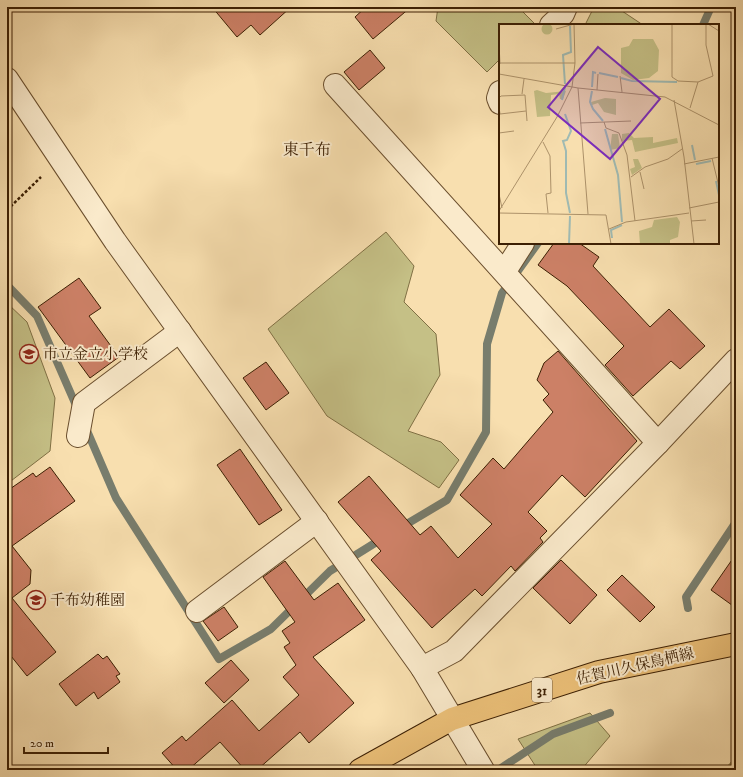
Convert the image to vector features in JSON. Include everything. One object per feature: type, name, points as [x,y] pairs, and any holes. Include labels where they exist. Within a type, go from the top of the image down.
[{"type":"main road","name":"佐賀川久保鳥栖線","points":[[360,770],[452,719],[599,672],[736,644]]},
{"type":"street","points":[[552,24],[563,14],[566,7]]},
{"type":"street","points":[[7,79],[115,241],[422,668],[482,769]]},
{"type":"street","points":[[335,85],[505,271],[658,443]]},
{"type":"street","points":[[505,271],[522,244]]},
{"type":"street","points":[[78,436],[84,403],[180,331]]},
{"type":"street","points":[[422,668],[454,651],[658,443],[736,360]]},
{"type":"street","points":[[197,610],[316,521]]},
{"type":"path","points":[[7,210],[60,159]]},
{"type":"shaded area","points":[[438,7],[518,7],[534,23],[499,24],[499,60],[487,72],[436,21]]},
{"type":"shaded area","points":[[594,7],[616,7],[642,24],[586,24]]},
{"type":"shaded area","points":[[386,232],[414,266],[404,302],[436,334],[440,375],[408,431],[441,442],[459,460],[439,488],[327,416],[268,329]]},
{"type":"shaded area","name":"市立金立小学校","points":[[7,303],[27,322],[55,398],[50,451],[7,484]]},
{"type":"shaded area","points":[[590,713],[610,736],[581,770],[538,770],[518,739]]},
{"type":"shaded area","points":[[736,757],[736,770],[724,770]]},
{"type":"building","points":[[212,7],[291,7],[260,35],[251,25],[237,37]]},
{"type":"building","points":[[366,7],[411,7],[373,39],[355,17]]},
{"type":"building","points":[[370,50],[385,68],[359,90],[344,72]]},
{"type":"building","points":[[553,244],[580,244],[599,257],[593,266],[650,327],[669,309],[705,346],[680,369],[671,361],[633,396],[605,365],[624,346],[567,286],[538,265]]},
{"type":"building","points":[[79,278],[101,308],[89,316],[119,357],[90,378],[38,307]]},
{"type":"building","points":[[558,351],[637,441],[585,497],[562,475],[528,512],[547,531],[540,538],[543,542],[515,571],[511,566],[482,596],[475,589],[432,628],[371,560],[381,551],[338,502],[369,476],[420,535],[431,526],[458,558],[492,524],[460,495],[493,458],[504,469],[553,412],[543,400],[549,394],[537,380],[544,363]]},
{"type":"building","points":[[266,362],[289,393],[266,410],[243,378]]},
{"type":"building","points":[[240,449],[282,510],[259,525],[217,465]]},
{"type":"building","points":[[50,467],[75,501],[12,546],[31,570],[30,584],[12,598],[56,652],[27,676],[7,651],[7,491],[33,473],[36,477]]},
{"type":"building","points":[[736,554],[736,608],[711,590]]},
{"type":"building","points":[[561,560],[597,595],[570,624],[533,588]]},
{"type":"building","points":[[285,561],[314,600],[338,583],[365,620],[313,657],[354,703],[309,743],[300,732],[257,770],[245,770],[220,742],[188,770],[177,770],[162,753],[182,736],[186,741],[232,700],[259,731],[299,695],[283,677],[296,665],[284,647],[290,643],[282,631],[295,622],[263,577]]},
{"type":"building","points":[[622,575],[655,607],[640,622],[607,590]]},
{"type":"building","points":[[224,607],[238,627],[218,641],[203,621]]},
{"type":"building","points":[[98,654],[103,659],[107,656],[120,674],[116,676],[120,682],[98,699],[94,692],[76,706],[59,684]]},
{"type":"building","points":[[231,660],[249,680],[224,703],[205,683]]},
{"type":"waterway","points":[[703,24],[711,7]]},
{"type":"waterway","points":[[400,528],[447,500],[486,432],[487,344],[502,293],[537,244]]},
{"type":"waterway","points":[[7,285],[37,316],[78,410]]},
{"type":"waterway","points":[[85,426],[116,498],[219,659],[271,629],[330,571],[383,538]]},
{"type":"waterway","points":[[688,608],[686,597],[736,522]]},
{"type":"waterway","points":[[498,770],[553,734],[610,713]]},
{"type":"place","name":"市立金立小学校","points":[[29,354]]},
{"type":"place","name":"千布幼稚園","points":[[36,600]]},
{"type":"district","name":"東千布","points":[[307,149]]}]
